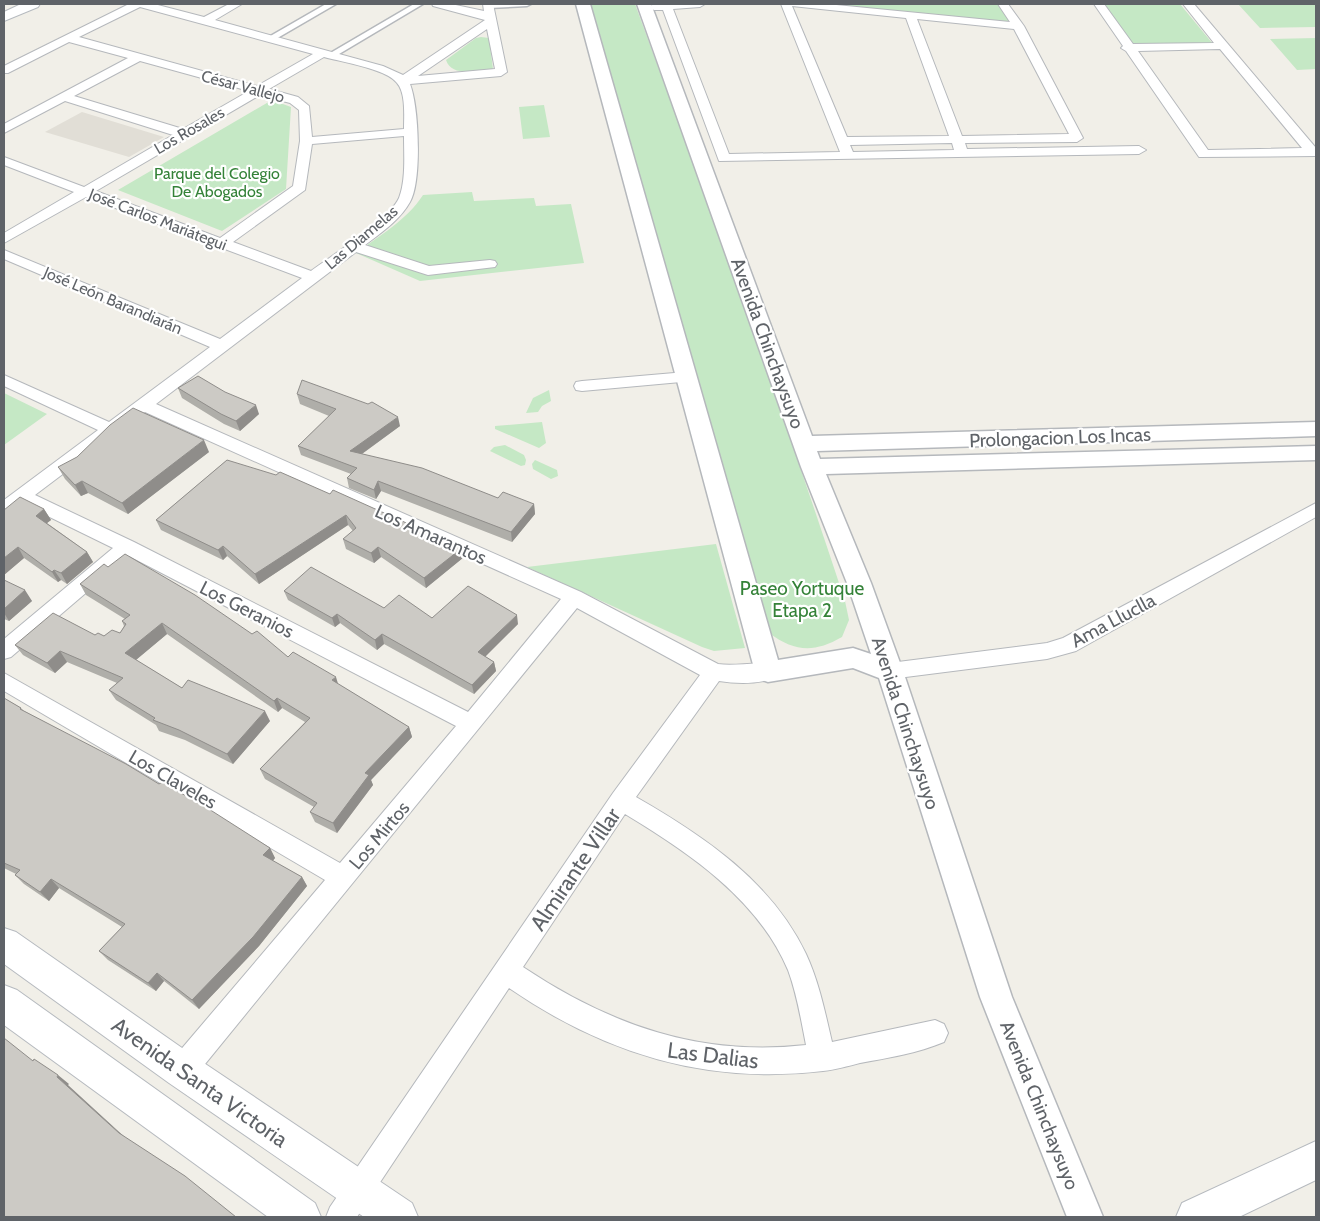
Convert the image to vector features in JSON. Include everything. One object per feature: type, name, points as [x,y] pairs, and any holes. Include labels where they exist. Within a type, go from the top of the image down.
[{"type":"main road","points":[[4,6],[9,4]]},
{"type":"main road","points":[[4,18],[33,4]]},
{"type":"main road","name":"Avenida Santa Victoria","points":[[4,944],[182,1070],[349,1204],[398,1217]]},
{"type":"main road","points":[[4,1003],[301,1217]]},
{"type":"main road","points":[[1196,1217],[1316,1160]]},
{"type":"street","points":[[4,70],[137,4]]},
{"type":"street","points":[[143,4],[389,72],[402,80],[501,72],[490,12]]},
{"type":"street","points":[[206,21],[237,4]]},
{"type":"street","points":[[271,38],[332,4]]},
{"type":"street","points":[[327,54],[419,4]]},
{"type":"street","points":[[437,4],[490,12],[527,4]]},
{"type":"street","points":[[583,4],[640,204],[768,672]]},
{"type":"street","points":[[700,4],[656,5],[724,158],[1139,150]]},
{"type":"street","points":[[786,4],[848,156]]},
{"type":"street","points":[[796,4],[1018,26]]},
{"type":"street","points":[[842,141],[1077,138],[1018,26],[1004,4]]},
{"type":"street","points":[[1099,4],[1127,48],[1204,154],[1314,152]]},
{"type":"street","points":[[1188,4],[1314,152]]},
{"type":"street","name":"Avenida Chinchaysuyo","points":[[656,5],[808,455],[859,584],[890,671],[996,997],[1086,1217]]},
{"type":"street","points":[[402,80],[490,12]]},
{"type":"street","points":[[910,15],[963,154]]},
{"type":"street","name":"César Vallejo","points":[[68,38],[294,100],[305,109],[306,141],[300,187],[282,202],[222,243]]},
{"type":"street","points":[[1127,48],[1222,46]]},
{"type":"street","name":"Los Rosales","points":[[4,239],[258,90],[327,54]]},
{"type":"street","points":[[4,129],[137,58]]},
{"type":"street","name":"Las Diamelas","points":[[4,509],[356,245],[393,214],[406,198],[410,132],[407,90],[402,80]]},
{"type":"street","points":[[64,97],[184,134]]},
{"type":"street","points":[[306,141],[410,132]]},
{"type":"street","name":"José Carlos Mariátegui","points":[[4,161],[312,277]]},
{"type":"street","points":[[356,245],[365,251],[428,271],[490,264]]},
{"type":"street","name":"José León Barandiarán","points":[[4,254],[222,346]]},
{"type":"street","points":[[582,386],[686,377]]},
{"type":"street","points":[[4,380],[110,429]]},
{"type":"street","name":"Los Amarantos","points":[[144,405],[574,597],[714,672]]},
{"type":"street","name":"Prolongacion Los Incas","points":[[808,455],[1316,429]]},
{"type":"street","name":"Prolongacion Los Incas","points":[[808,455],[1316,453]]},
{"type":"street","name":"Los Geranios","points":[[21,496],[127,547],[471,724]]},
{"type":"street","name":"Ama Lluclla","points":[[890,671],[1047,651],[1069,645],[1316,509]]},
{"type":"street","points":[[4,651],[127,547]]},
{"type":"street","name":"Los Mirtos","points":[[182,1070],[471,724],[574,597]]},
{"type":"street","points":[[714,672],[732,675],[768,672],[853,658],[890,671]]},
{"type":"street","name":"Almirante Villar","points":[[349,1204],[621,800],[714,672]]},
{"type":"street","name":"Los Claveles","points":[[4,681],[343,878]]},
{"type":"street","points":[[621,800],[695,844],[716,861],[749,893],[774,925],[797,962],[811,1008],[822,1058]]},
{"type":"street","name":"Las Dalias","points":[[506,971],[563,1008],[612,1032],[657,1048],[703,1058],[743,1062],[822,1058],[870,1050],[935,1033]]},
{"type":"shaded area","points":[[82,112],[164,137],[129,157],[45,132]]},
{"type":"green space","name":"Paseo Yortuque Etapa 2","points":[[590,4],[635,4],[689,153],[769,376],[845,601],[849,620],[842,637],[822,646],[813,648],[796,647],[769,633]]},
{"type":"green space","points":[[806,4],[998,4],[1012,20],[1008,23]]},
{"type":"green space","points":[[1104,4],[1180,4],[1213,44],[1133,44]]},
{"type":"green space","points":[[1238,4],[1316,4],[1316,27],[1260,28]]},
{"type":"green space","points":[[476,38],[489,38],[493,69],[466,72],[449,66],[446,60]]},
{"type":"green space","points":[[1316,38],[1316,69],[1297,70],[1270,39]]},
{"type":"green space","name":"Parque del Colegio De Abogados","points":[[272,100],[291,107],[286,189],[222,231],[118,190]]},
{"type":"green space","points":[[544,105],[550,137],[523,139],[519,107]]},
{"type":"green space","points":[[472,192],[474,201],[534,198],[536,206],[571,204],[584,263],[420,281],[356,253],[401,220],[423,195]]},
{"type":"green space","points":[[549,390],[551,401],[542,406],[538,412],[526,413],[533,398]]},
{"type":"green space","points":[[4,393],[47,414],[4,445]]},
{"type":"green space","points":[[542,422],[546,443],[539,448],[495,429],[495,426]]},
{"type":"green space","points":[[505,445],[524,455],[525,465],[521,466],[490,451],[494,447]]},
{"type":"green space","points":[[535,460],[557,470],[558,476],[551,479],[533,469],[532,464]]},
{"type":"green space","points":[[716,544],[745,648],[714,651],[702,647],[527,567]]},
{"type":"building","points":[[198,376],[225,392],[256,405],[236,421],[221,414],[178,388]]},
{"type":"building","points":[[302,380],[368,404],[372,402],[398,417],[350,451],[422,468],[498,498],[503,492],[534,504],[511,532],[378,481],[374,490],[347,478],[357,468],[298,446],[336,409],[297,394]]},
{"type":"building","points":[[133,408],[204,440],[122,503],[82,481],[75,485],[58,467],[77,457],[110,425]]},
{"type":"building","points":[[227,460],[276,475],[280,472],[330,494],[333,490],[462,548],[424,578],[378,547],[371,553],[343,539],[356,528],[346,515],[255,574],[223,546],[218,550],[156,520]]},
{"type":"building","points":[[20,497],[44,509],[36,516],[87,552],[61,573],[54,570],[52,572],[18,547],[4,558],[4,510]]},
{"type":"building","points":[[125,554],[195,595],[252,634],[257,631],[288,657],[293,652],[336,677],[332,680],[409,727],[365,773],[369,775],[333,823],[310,812],[317,803],[260,769],[310,718],[277,698],[274,701],[162,623],[125,653],[182,688],[188,680],[265,711],[227,754],[179,730],[153,720],[155,718],[109,690],[123,678],[60,651],[47,663],[15,645],[53,613],[95,635],[98,633],[104,636],[112,630],[120,633],[126,624],[122,621],[130,615],[80,584],[104,564],[108,567]]},
{"type":"building","points":[[311,567],[384,608],[399,595],[432,618],[468,586],[517,615],[478,652],[494,662],[472,685],[382,634],[375,640],[337,614],[332,618],[284,591]]},
{"type":"building","points":[[4,580],[25,590],[4,609]]},
{"type":"building","points":[[4,698],[20,709],[126,764],[159,784],[162,782],[212,811],[270,848],[263,855],[302,877],[253,937],[192,1000],[157,973],[148,983],[99,951],[125,924],[51,879],[40,892],[15,875],[20,870],[4,863]]},
{"type":"building","points":[[4,1038],[33,1061],[34,1059],[58,1075],[57,1077],[119,1133],[185,1176],[236,1217],[4,1217]]}]
